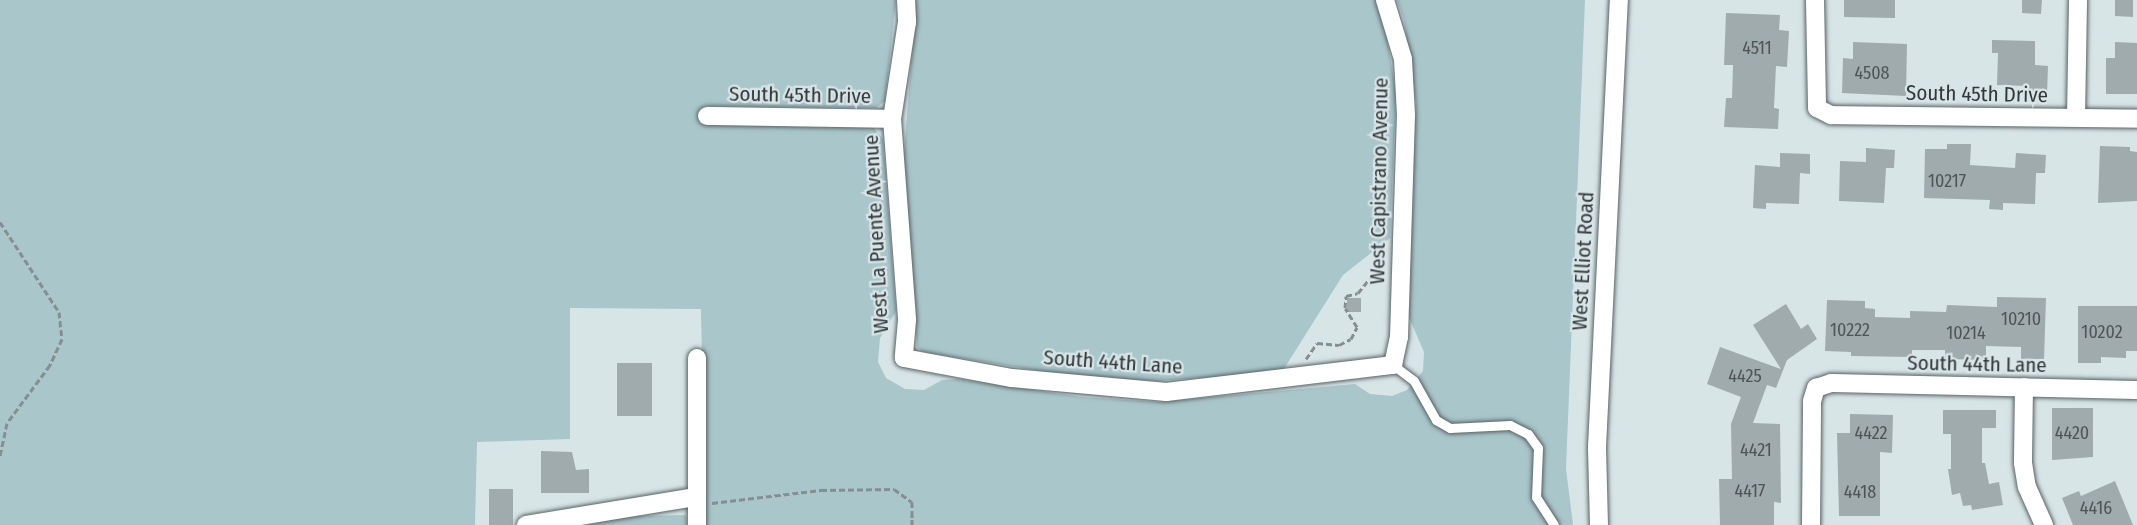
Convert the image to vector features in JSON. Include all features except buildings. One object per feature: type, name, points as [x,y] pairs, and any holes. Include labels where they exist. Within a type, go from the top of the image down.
[{"type":"street","name":"West La Puente Avenue","points":[[904,358],[907,320],[892,119],[907,22],[906,0]]},
{"type":"street","name":"West Capistrano Avenue","points":[[1385,0],[1402,59],[1404,213],[1399,337],[1393,365]]},
{"type":"street","name":"West Elliot Road","points":[[1599,525],[1600,367],[1619,0]]},
{"type":"street","name":"South 45th Drive","points":[[1815,0],[1817,108],[1831,115],[2137,119]]},
{"type":"street","points":[[2076,117],[2078,0]]},
{"type":"street","name":"South 45th Drive","points":[[707,116],[892,119]]},
{"type":"street","points":[[696,525],[698,358]]},
{"type":"street","name":"South 44th Lane","points":[[904,358],[1012,378],[1166,392],[1308,378],[1393,365]]},
{"type":"street","name":"South 44th Lane","points":[[1811,525],[1812,401],[1816,388],[1831,383],[2137,390]]},
{"type":"street","points":[[2024,387],[2023,463],[2027,487],[2044,525]]},
{"type":"street","points":[[526,525],[695,501]]},
{"type":"lane","points":[[1393,365],[1414,381],[1436,420],[1450,428],[1510,425],[1528,434],[1538,448],[1536,497],[1554,525]]},
{"type":"path","points":[[0,222],[59,312],[62,339],[50,365],[7,423],[0,457]]},
{"type":"path","points":[[1308,378],[1305,357],[1309,349],[1317,342],[1339,345],[1355,333],[1354,320],[1345,308],[1346,296],[1358,293],[1370,278],[1401,278]]},
{"type":"path","points":[[695,501],[821,490],[879,488],[906,495],[912,502],[912,525]]},
{"type":"shaded area","points":[[0,0],[896,0],[885,101],[876,108],[707,106],[707,125],[873,127],[883,139],[896,311],[880,338],[878,362],[886,378],[905,389],[924,390],[942,380],[958,379],[1082,397],[1158,402],[1355,384],[1370,394],[1392,396],[1407,390],[1423,371],[1424,352],[1408,315],[1416,102],[1404,20],[1397,0],[1585,0],[1566,469],[1573,525],[705,525],[701,309],[570,308],[570,439],[477,442],[475,525],[0,525]]},
{"type":"shaded area","points":[[916,0],[1376,0],[1384,21],[1396,92],[1390,238],[1343,275],[1282,372],[1157,381],[1073,376],[923,352],[917,347],[903,166]]},
{"type":"shaded area","points":[[686,515],[687,525],[587,525],[631,516]]}]
